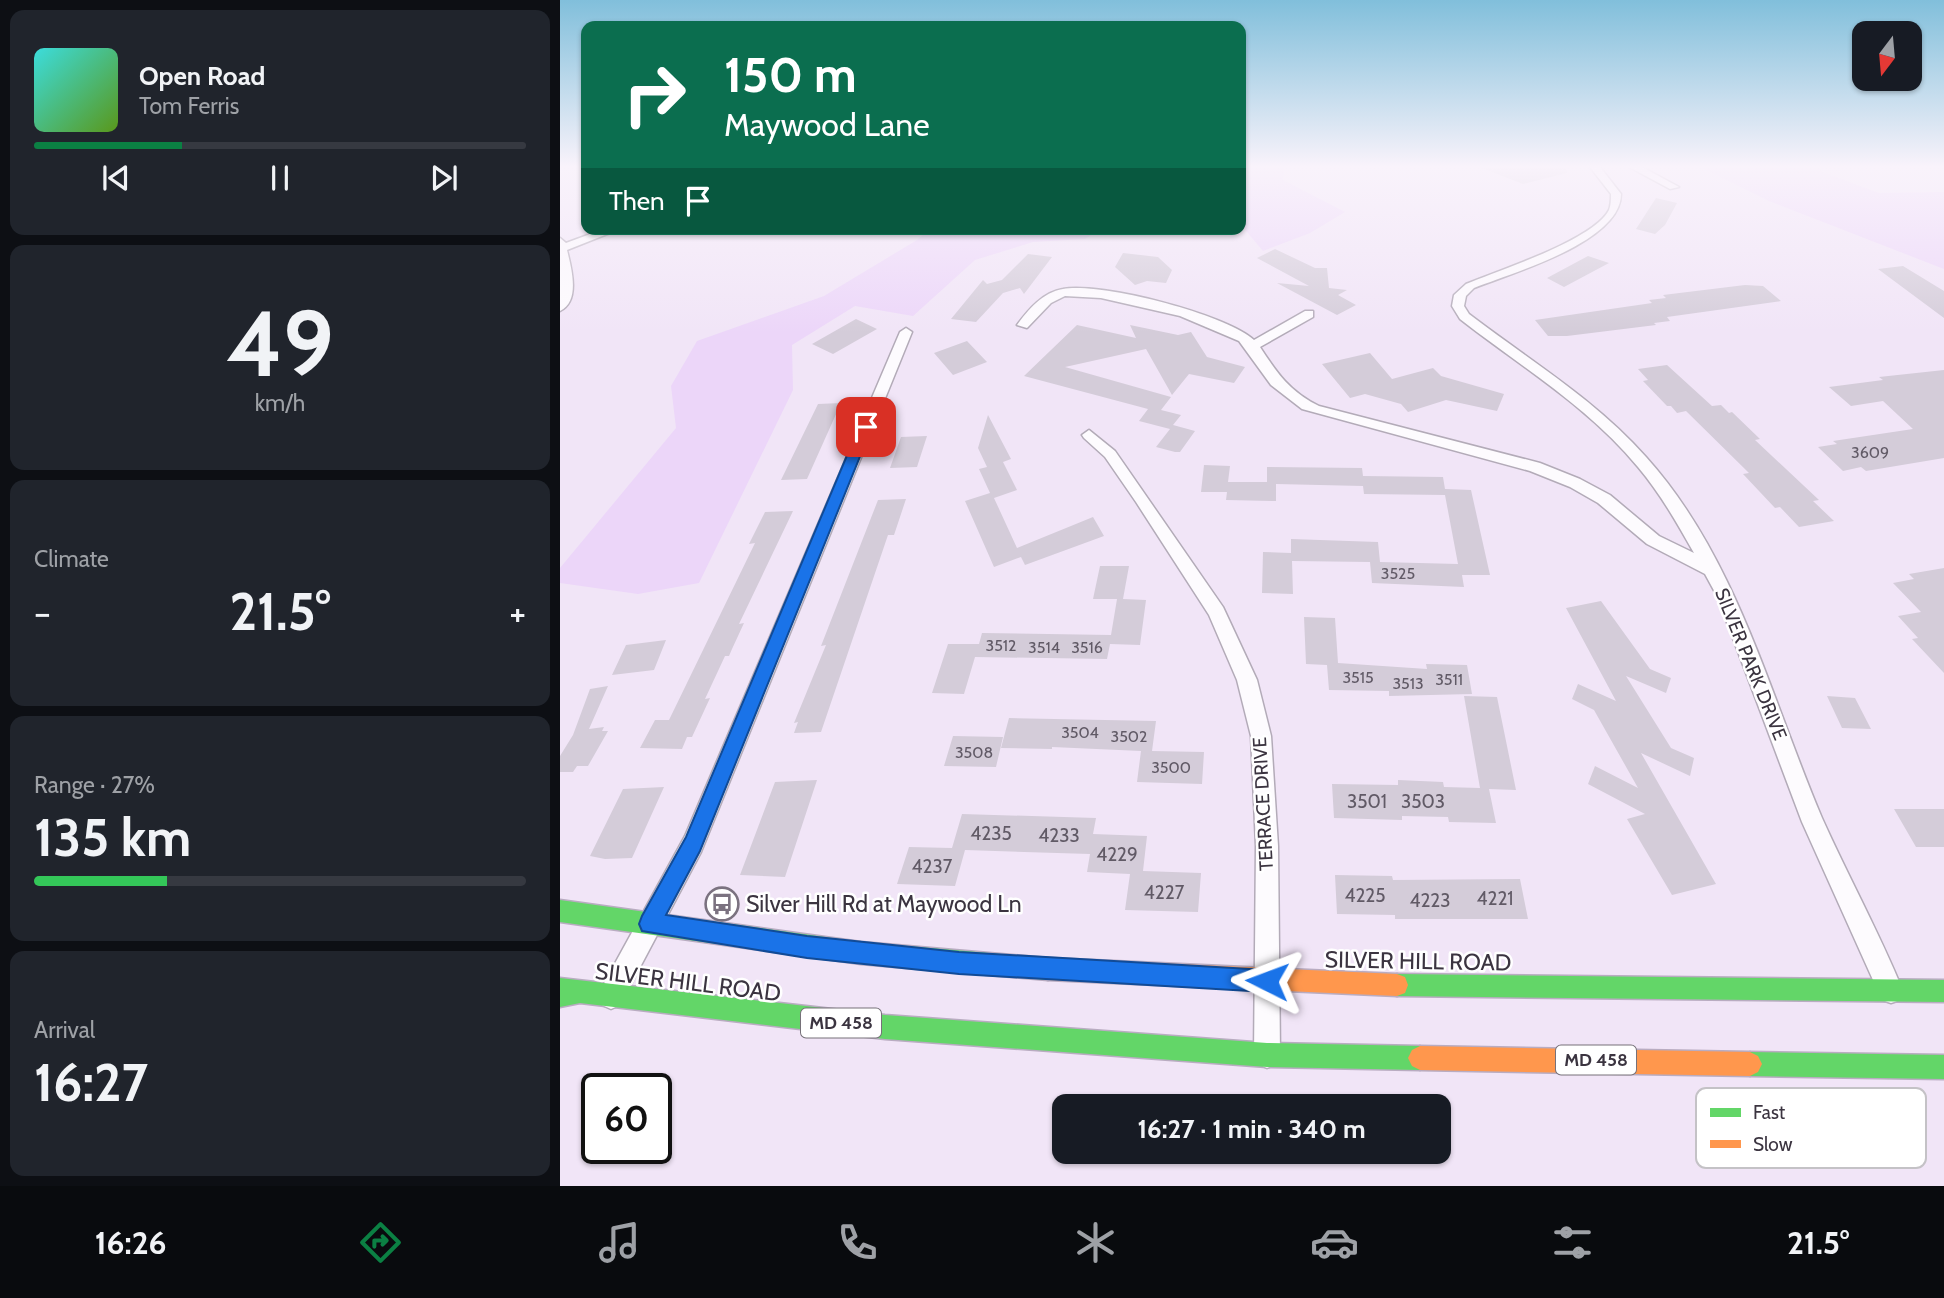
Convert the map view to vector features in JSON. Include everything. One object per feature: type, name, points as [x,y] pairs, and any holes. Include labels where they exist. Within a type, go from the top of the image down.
[{"type":"main road","name":"SILVER HILL ROAD","points":[[560,911],[807,947],[959,963],[1267,981],[1944,991]]},
{"type":"main road","name":"SILVER HILL ROAD","points":[[560,989],[885,1027],[1267,1055],[1944,1066]]},
{"type":"main road","points":[[560,996],[579,992]]},
{"type":"street","points":[[1604,222],[1563,247],[1470,286],[1460,295],[1458,306],[1476,327],[1552,379],[1632,450],[1681,516],[1711,569]]},
{"type":"street","points":[[560,307],[568,285],[561,244],[593,235]]},
{"type":"street","points":[[1023,326],[1054,295],[1070,291],[1159,307],[1199,318],[1232,330],[1253,346],[1309,314]]},
{"type":"street","points":[[611,996],[693,844],[906,332]]},
{"type":"street","name":"SILVER PARK DRIVE","points":[[1253,346],[1272,377],[1298,402],[1314,409],[1535,467],[1575,482],[1604,499],[1653,540],[1711,569],[1726,596],[1813,822],[1891,991]]},
{"type":"street","name":"TERRACE DRIVE","points":[[1089,435],[1123,472],[1217,612],[1247,680],[1261,736],[1267,846],[1267,1055]]},
{"type":"shaded area","points":[[1246,222],[1328,222],[1310,233],[1263,251],[1246,231]]},
{"type":"shaded area","points":[[1824,222],[1944,222],[1944,269]]},
{"type":"shaded area","points":[[922,235],[1091,235],[1085,239],[1033,242],[975,260],[913,316],[855,306],[792,345],[793,390],[699,583],[638,594],[560,583],[560,568],[676,428],[671,386],[697,341],[824,296]]},
{"type":"building","points":[[1640,222],[1666,222],[1655,234],[1636,229]]},
{"type":"building","points":[[1275,249],[1315,268],[1327,268],[1329,288],[1347,290],[1338,295],[1356,305],[1337,315],[1277,283],[1309,286],[1257,258]]},
{"type":"building","points":[[1123,253],[1158,257],[1172,270],[1166,283],[1147,281],[1135,285],[1115,267]]},
{"type":"building","points":[[1028,254],[1052,257],[1024,294],[1020,288],[1003,293],[976,322],[951,319],[983,280],[987,284],[1002,280]]},
{"type":"building","points":[[1588,256],[1609,263],[1564,287],[1547,278]]},
{"type":"building","points":[[1903,266],[1944,291],[1944,318],[1878,269]]},
{"type":"building","points":[[1745,285],[1763,286],[1781,301],[1667,317],[1670,321],[1654,323],[1656,325],[1567,336],[1548,336],[1535,320],[1652,303],[1649,300],[1666,298],[1663,295]]},
{"type":"building","points":[[856,319],[877,329],[833,354],[812,344]]},
{"type":"building","points":[[1077,325],[1136,338],[1130,325],[1178,335],[1191,332],[1207,357],[1245,367],[1234,383],[1189,374],[1172,395],[1146,349],[1065,367],[1171,397],[1161,410],[1181,415],[1173,425],[1195,431],[1180,452],[1175,452],[1156,447],[1170,429],[1139,421],[1148,409],[1024,376]]},
{"type":"building","points":[[967,341],[987,362],[953,375],[934,353]]},
{"type":"building","points":[[1370,353],[1392,379],[1433,368],[1441,376],[1504,394],[1497,411],[1446,400],[1408,412],[1401,404],[1365,394],[1350,398],[1322,364]]},
{"type":"building","points":[[1667,365],[1712,406],[1721,405],[1729,413],[1732,412],[1760,439],[1755,440],[1819,500],[1813,501],[1834,521],[1799,527],[1780,507],[1775,508],[1743,474],[1749,473],[1686,411],[1677,413],[1671,406],[1667,406],[1643,381],[1648,380],[1638,369]]},
{"type":"building","points":[[1944,370],[1944,458],[1866,471],[1861,467],[1843,471],[1818,447],[1837,444],[1833,441],[1913,429],[1883,401],[1851,406],[1829,387],[1883,380],[1879,377]]},
{"type":"building","points":[[841,403],[807,479],[781,480],[818,404]]},
{"type":"building","points":[[988,415],[1011,459],[1003,462],[1017,490],[994,498],[1017,548],[1093,517],[1104,536],[1025,565],[1021,557],[994,567],[965,501],[990,493],[979,469],[987,467],[978,448]]},
{"type":"building","points":[[927,436],[917,467],[890,468],[901,437]]},
{"type":"building","points":[[1204,465],[1230,466],[1228,482],[1267,482],[1267,467],[1362,468],[1363,476],[1443,477],[1445,489],[1471,490],[1490,575],[1462,575],[1464,587],[1372,583],[1370,562],[1292,561],[1293,594],[1262,593],[1263,552],[1291,553],[1291,539],[1378,542],[1380,562],[1458,564],[1445,495],[1364,494],[1363,486],[1276,484],[1276,501],[1226,500],[1227,492],[1201,492]]},
{"type":"building","points":[[906,499],[894,535],[888,535],[821,732],[794,733],[798,722],[794,723],[826,645],[821,646],[878,500]]},
{"type":"building","points":[[793,511],[739,624],[744,623],[729,656],[725,656],[705,699],[710,698],[692,737],[687,737],[682,749],[640,748],[655,720],[669,720],[755,543],[749,544],[765,512]]},
{"type":"building","points":[[1100,566],[1129,566],[1123,599],[1146,600],[1140,645],[1110,644],[1107,659],[975,657],[964,694],[932,693],[948,644],[979,644],[982,633],[1111,635],[1117,599],[1093,599]]},
{"type":"building","points":[[1944,568],[1944,673],[1912,639],[1918,638],[1898,616],[1921,612],[1893,583],[1914,579],[1909,574]]},
{"type":"building","points":[[1601,601],[1650,669],[1671,678],[1666,693],[1626,676],[1671,748],[1694,758],[1690,776],[1641,753],[1716,884],[1672,895],[1627,819],[1645,814],[1588,784],[1595,766],[1638,788],[1594,710],[1572,699],[1578,684],[1616,701],[1566,608]]},
{"type":"building","points":[[1304,617],[1335,618],[1338,663],[1427,669],[1426,664],[1467,665],[1472,694],[1389,696],[1389,691],[1329,690],[1327,665],[1306,664]]},
{"type":"building","points":[[666,640],[654,670],[612,675],[626,645]]},
{"type":"building","points":[[608,686],[589,729],[604,727],[602,731],[608,731],[588,766],[577,766],[573,772],[560,772],[560,756],[573,735],[590,689]]},
{"type":"building","points":[[1464,696],[1497,697],[1516,790],[1489,789],[1496,823],[1449,822],[1448,817],[1402,816],[1402,820],[1334,818],[1332,784],[1398,785],[1398,780],[1443,782],[1444,787],[1480,788]]},
{"type":"building","points":[[1827,696],[1855,698],[1871,729],[1842,728]]},
{"type":"building","points":[[1009,718],[1156,721],[1152,751],[1204,752],[1202,784],[1137,782],[1141,751],[1001,748]]},
{"type":"building","points":[[953,736],[1003,737],[996,767],[944,766]]},
{"type":"building","points":[[817,780],[785,877],[740,875],[775,782]]},
{"type":"building","points":[[664,787],[632,858],[605,859],[590,856],[623,789]]},
{"type":"building","points":[[1894,809],[1944,809],[1944,847],[1916,847]]},
{"type":"building","points":[[962,814],[1096,818],[1093,834],[1147,836],[1143,871],[1201,873],[1198,912],[1125,910],[1130,874],[1087,872],[1090,854],[965,850],[955,886],[897,884],[909,847],[952,848]]},
{"type":"building","points":[[1335,875],[1392,876],[1393,880],[1520,879],[1528,919],[1395,919],[1395,915],[1337,914]]},
{"type":"traffic: fast","points":[[560,911],[861,953],[1048,969]]},
{"type":"traffic: fast","points":[[1397,985],[1944,991]]},
{"type":"traffic: fast","points":[[560,989],[885,1027],[1267,1055],[1420,1058]]},
{"type":"traffic: fast","points":[[560,996],[579,992]]},
{"type":"traffic: fast","points":[[1750,1064],[1944,1067]]},
{"type":"traffic: slow","points":[[1048,969],[1397,985]]},
{"type":"traffic: slow","points":[[1420,1058],[1750,1064]]},
{"type":"place","name":"Silver Hill Rd at Maywood Ln","points":[[722,904]]},
{"type":"route","points":[[866,427],[693,844],[650,924],[807,947],[959,963],[1267,981]]}]
